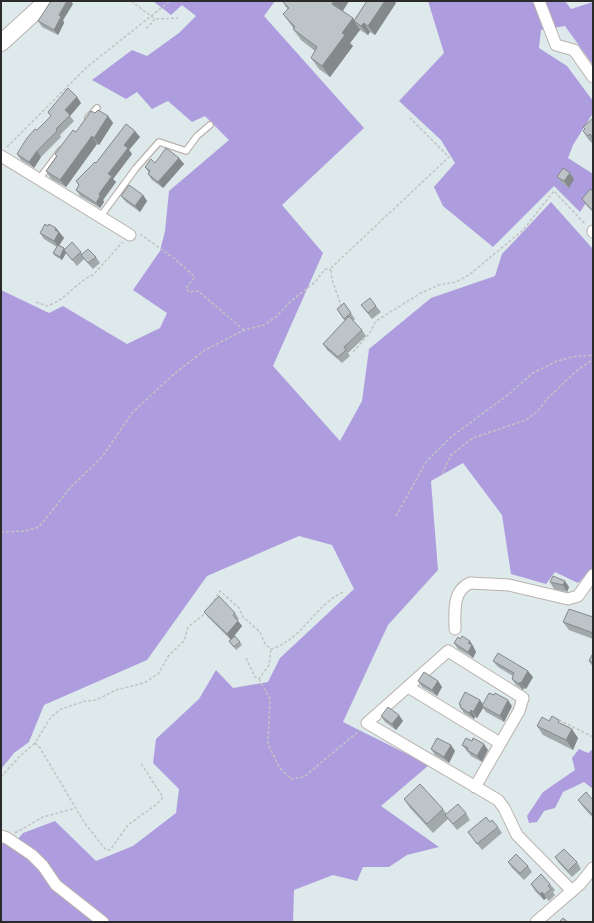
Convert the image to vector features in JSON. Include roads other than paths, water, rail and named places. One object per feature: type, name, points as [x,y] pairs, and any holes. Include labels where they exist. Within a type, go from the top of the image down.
[{"type":"main road","points":[[1,43],[47,1]]},
{"type":"street","points":[[539,1],[556,45],[574,50],[593,77]]},
{"type":"street","points":[[4,151],[39,178],[130,235]]},
{"type":"street","points":[[455,629],[457,595],[464,586],[470,583],[509,585],[568,599],[578,596],[593,575]]},
{"type":"street","points":[[475,787],[519,711],[523,698],[448,651],[367,723],[475,787],[498,800],[504,808],[517,835],[572,890]]},
{"type":"street","points":[[408,687],[500,743]]},
{"type":"street","points":[[3,837],[32,855],[43,866],[56,885],[103,922]]},
{"type":"street","points":[[540,921],[593,868]]},
{"type":"lane","points":[[82,125],[97,108]]},
{"type":"lane","points":[[100,216],[136,168],[159,142],[186,151],[197,136],[210,125]]},
{"type":"lane","points":[[39,178],[64,147]]}]
